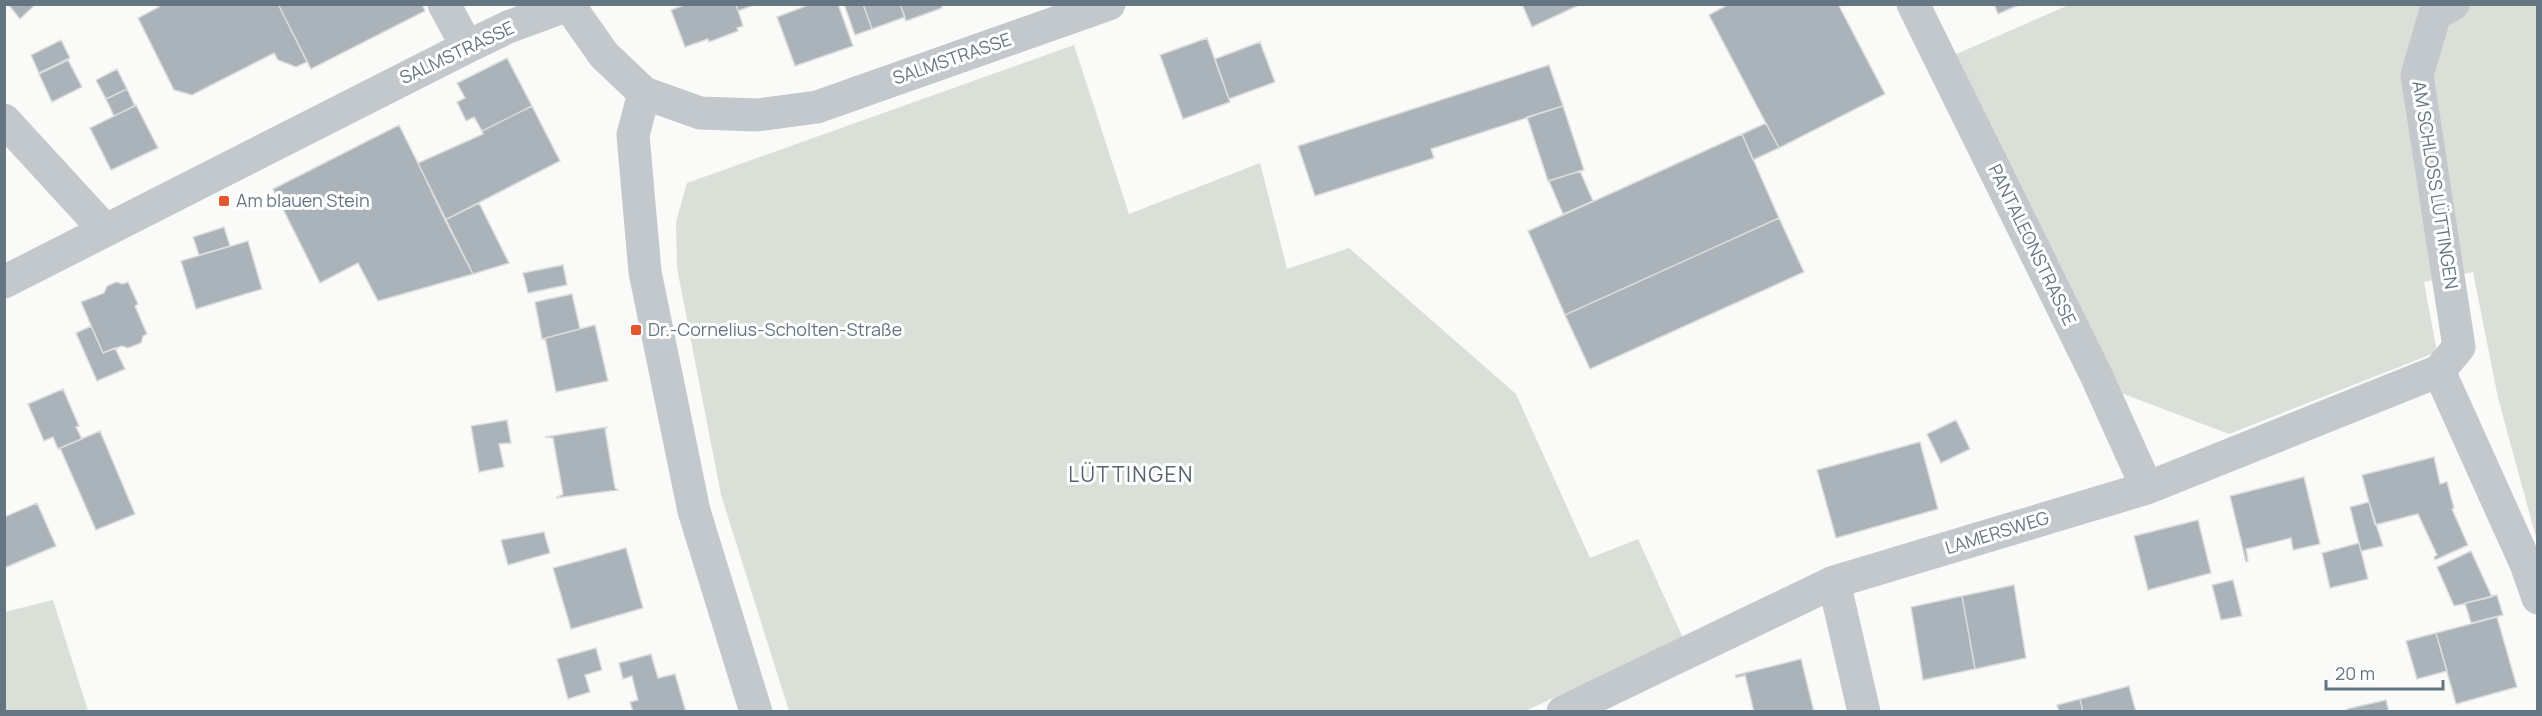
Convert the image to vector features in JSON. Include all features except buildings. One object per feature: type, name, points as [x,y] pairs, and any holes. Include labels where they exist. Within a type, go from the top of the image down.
[{"type":"street","points":[[444,4],[467,47]]},
{"type":"street","name":"PANTALEONSTRASSE","points":[[1913,4],[2096,375],[2147,488]]},
{"type":"street","name":"AM SCHLOSS LÜTTINGEN","points":[[2439,371],[2459,347],[2417,75],[2434,14],[2453,4]]},
{"type":"street","name":"SALMSTRASSE","points":[[4,282],[467,47],[508,27],[568,5],[604,55],[644,93],[700,113],[757,115],[817,107],[1108,5]]},
{"type":"street","points":[[644,93],[633,135],[645,272],[694,511],[756,711]]},
{"type":"street","points":[[4,120],[105,230]]},
{"type":"street","points":[[2439,371],[2526,564],[2538,598]]},
{"type":"street","name":"LAMERSWEG","points":[[1563,711],[1607,702],[1834,582],[2147,488],[2439,371]]},
{"type":"street","points":[[1834,582],[1864,711]]},
{"type":"shaded area","points":[[2069,5],[2537,5],[2537,541],[2498,398],[2473,272],[2424,282],[2437,352],[2229,434],[2121,393],[1954,55]]},
{"type":"shaded area","points":[[1074,45],[1129,214],[1260,163],[1287,269],[1349,248],[1516,394],[1590,558],[1638,539],[1683,638],[1525,711],[789,711],[721,495],[677,268],[676,222],[687,183]]},
{"type":"shaded area","points":[[53,600],[88,711],[5,711],[5,612]]},
{"type":"place","name":"Am blauen Stein","points":[[224,201]]},
{"type":"place","name":"Dr.-Cornelius-Scholten-Straße","points":[[636,330]]},
{"type":"district","name":"LÜTTINGEN","points":[[1131,475]]}]
